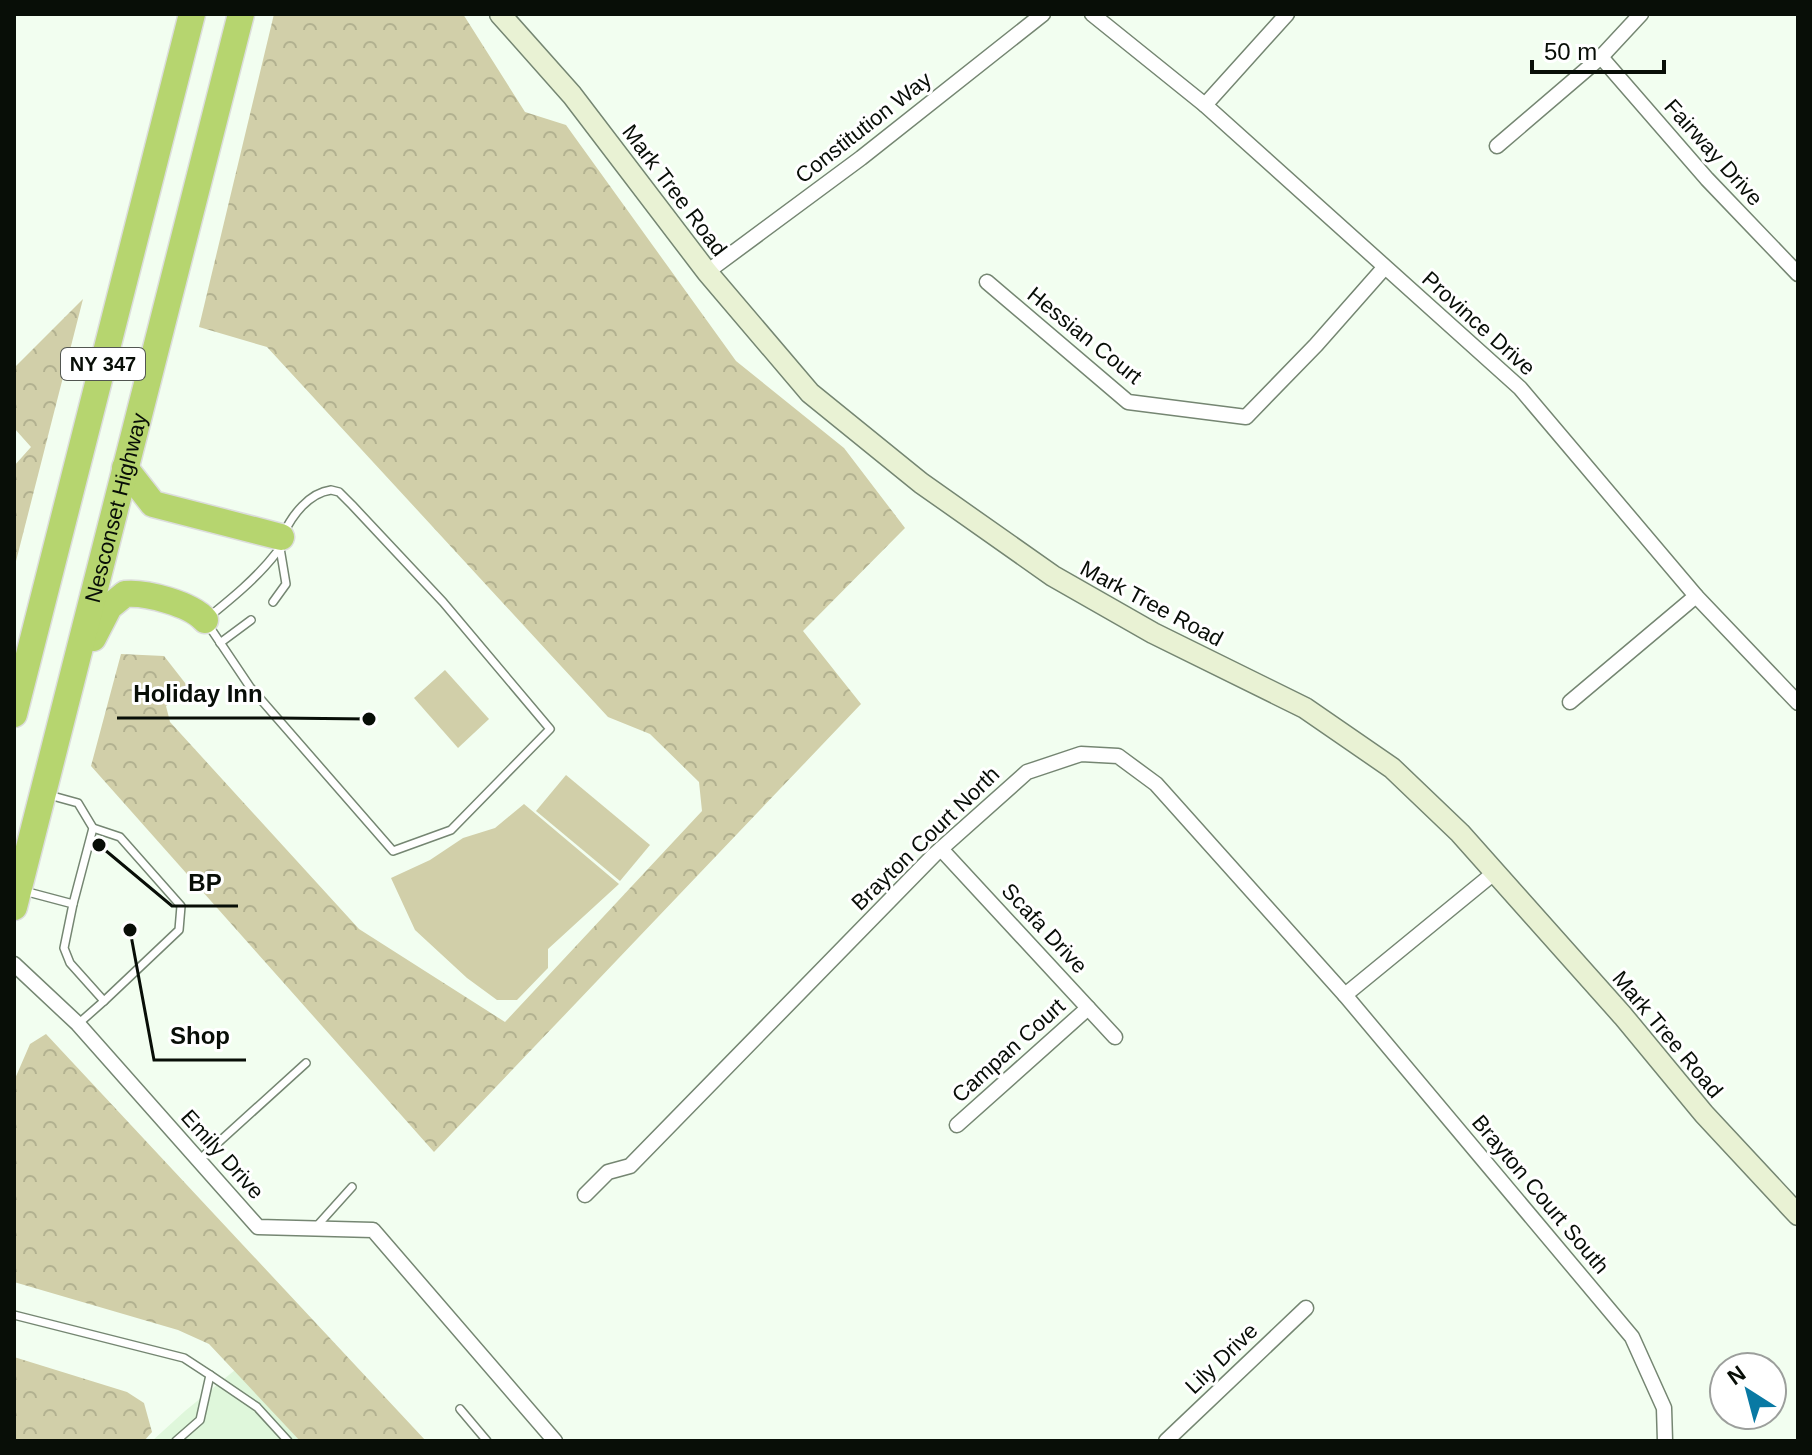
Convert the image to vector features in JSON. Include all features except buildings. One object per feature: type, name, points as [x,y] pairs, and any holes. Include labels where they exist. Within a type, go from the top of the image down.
[{"type":"highway","name":"NY 347","points":[[14,714],[192,14]]},
{"type":"highway","name":"Nesconset Highway","points":[[16,898],[241,14]]},
{"type":"highway","points":[[125,468],[153,504],[280,542]]},
{"type":"highway","points":[[72,680],[109,607],[125,594],[183,606],[205,620]]},
{"type":"main road","name":"Mark Tree Road","points":[[500,14],[572,95],[707,272],[810,393],[921,483],[1053,576],[1153,633],[1305,708],[1392,768],[1460,833],[1623,1016],[1704,1114],[1798,1215]]},
{"type":"street","name":"Constitution Way","points":[[707,272],[861,158],[1043,14]]},
{"type":"street","name":"Province Drive","points":[[1092,14],[1205,105],[1520,388],[1696,596],[1798,703]]},
{"type":"street","points":[[1205,105],[1287,14]]},
{"type":"street","points":[[1497,146],[1601,57],[1641,14]]},
{"type":"street","name":"Fairway Drive","points":[[1601,57],[1707,179],[1798,274]]},
{"type":"street","name":"Hessian Court","points":[[987,282],[1128,402],[1246,417],[1316,345],[1384,268]]},
{"type":"street","points":[[1570,702],[1696,596]]},
{"type":"street","name":"Brayton Court North","points":[[585,1195],[608,1172],[630,1166],[941,849],[1027,772],[1081,754],[1118,756],[1156,784],[1345,995]]},
{"type":"street","name":"Scafa Drive","points":[[941,849],[1115,1037]]},
{"type":"street","points":[[1345,995],[1494,873]]},
{"type":"street","name":"Emily Drive","points":[[14,964],[78,1024],[258,1227],[373,1230],[551,1439]]},
{"type":"street","name":"Brayton Court South","points":[[1345,995],[1632,1337],[1664,1408],[1665,1441]]},
{"type":"street","name":"Campan Court","points":[[957,1125],[1088,1008]]},
{"type":"street","name":"Lily Drive","points":[[1166,1441],[1306,1308]]},
{"type":"lane","points":[[320,492],[339,492],[443,602],[550,729],[451,830],[393,851],[250,687],[205,620],[248,584],[280,542],[307,502],[320,492]]},
{"type":"lane","points":[[273,602],[286,584],[280,542]]},
{"type":"lane","points":[[220,643],[251,620]]},
{"type":"lane","points":[[42,794],[78,803],[93,828],[120,837],[181,906],[179,930],[78,1024]]},
{"type":"lane","points":[[93,828],[64,948],[70,963],[104,1001]]},
{"type":"lane","points":[[16,898],[73,904]]},
{"type":"lane","points":[[199,1160],[306,1063]]},
{"type":"lane","points":[[314,1228],[352,1187]]},
{"type":"lane","points":[[14,1315],[184,1358],[257,1407],[288,1441]]},
{"type":"lane","points":[[176,1441],[200,1420],[210,1375]]},
{"type":"lane","points":[[460,1409],[487,1441]]},
{"type":"shaded area","points":[[235,1370],[300,1441],[152,1441],[185,1411]]},
{"type":"green space","points":[[274,14],[463,14],[525,112],[566,125],[736,361],[844,448],[905,528],[803,631],[861,704],[434,1152],[91,766],[121,654],[164,656],[189,688],[166,706],[170,722],[359,929],[505,1022],[702,811],[699,782],[650,734],[608,717],[267,347],[199,327]]},
{"type":"green space","points":[[83,299],[14,569],[14,466],[31,447],[14,428],[14,368]]},
{"type":"green space","points":[[445,670],[489,719],[458,748],[414,698]]},
{"type":"green space","points":[[566,775],[650,845],[620,881],[536,811]]},
{"type":"green space","points":[[524,804],[619,884],[548,949],[548,968],[517,1000],[497,1000],[467,978],[415,930],[391,878],[430,860],[463,838],[495,828]]},
{"type":"green space","points":[[46,1034],[426,1441],[300,1441],[209,1344],[178,1330],[14,1282],[14,1081],[30,1044]]},
{"type":"green space","points":[[14,1357],[127,1392],[144,1403],[152,1432],[144,1441],[14,1441]]},
{"type":"place","name":"Holiday Inn","points":[[369,719]]},
{"type":"place","name":"BP","points":[[99,845]]},
{"type":"place","name":"Shop","points":[[130,930]]}]
